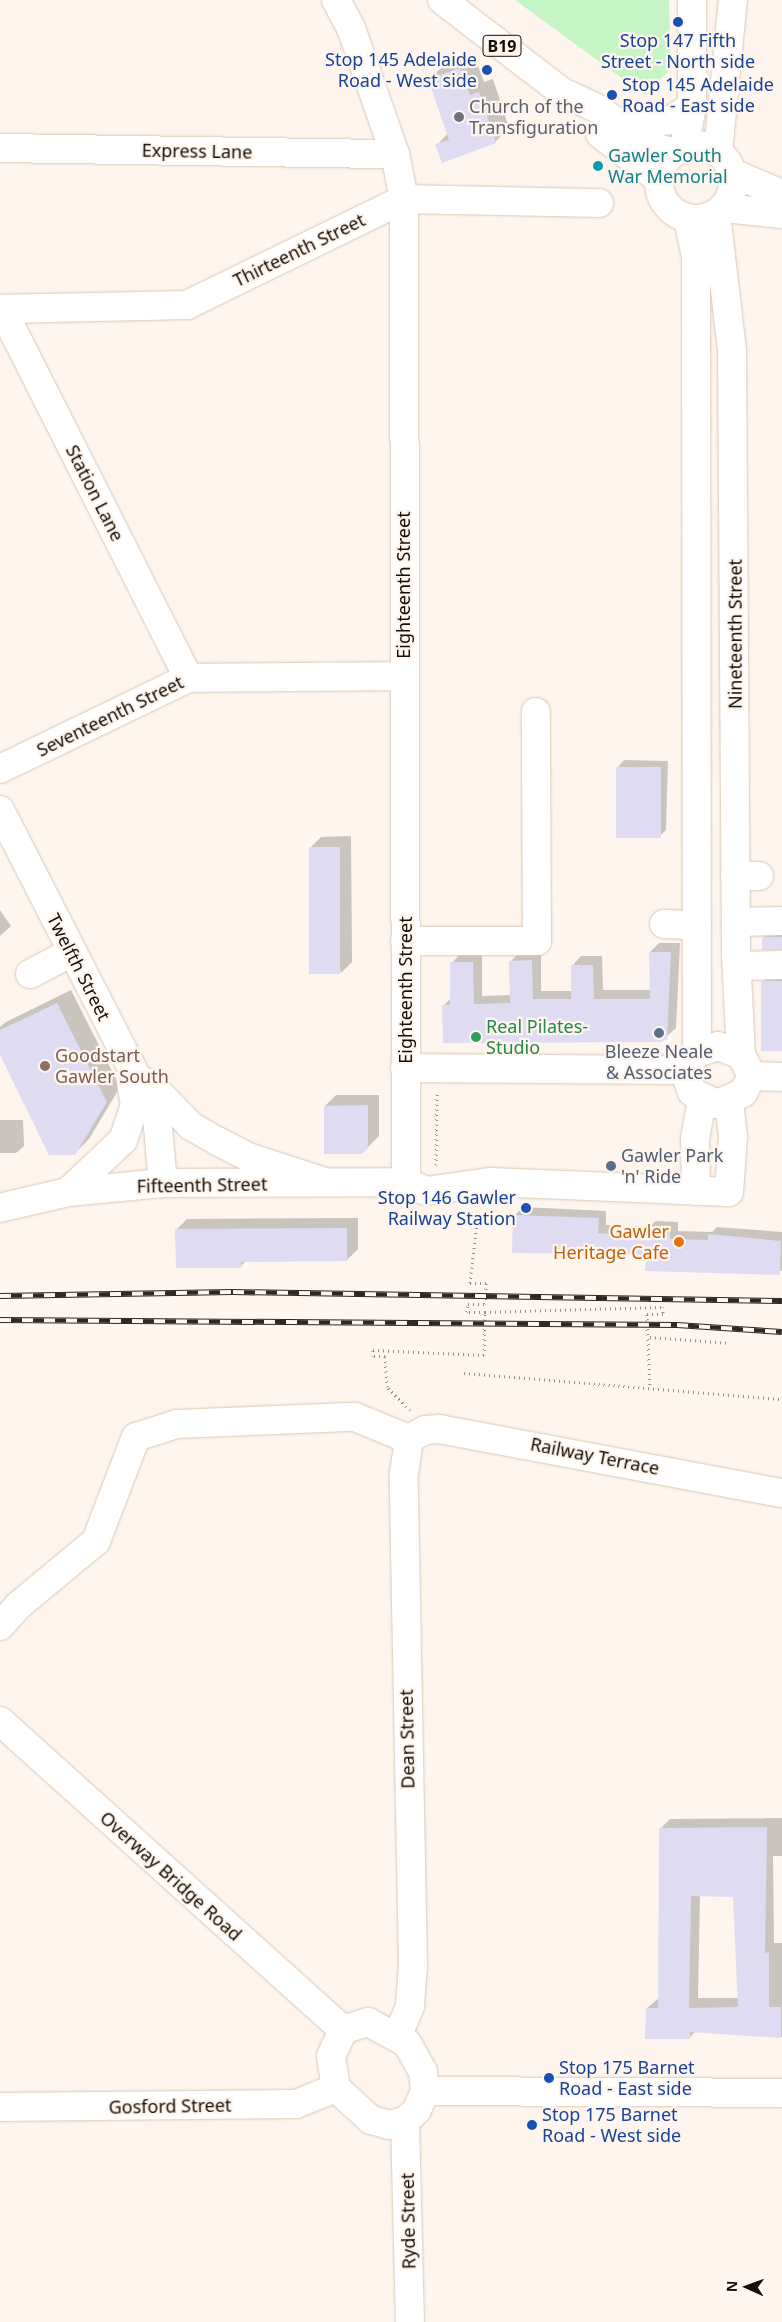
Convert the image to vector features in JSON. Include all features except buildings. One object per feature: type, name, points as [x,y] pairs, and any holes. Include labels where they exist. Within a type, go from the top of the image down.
[{"type":"street","name":"Eighteenth Street","points":[[336,0],[351,28],[395,154],[404,199],[403,676],[406,1182]]},
{"type":"street","name":"B19","points":[[442,0],[562,92],[591,127],[660,180]]},
{"type":"street","points":[[692,0],[692,106],[679,150],[660,180],[667,205],[688,219],[696,258],[697,955],[688,1086],[702,1100],[729,1102],[743,1093],[746,1066]]},
{"type":"street","points":[[720,211],[732,191],[725,162],[733,0]]},
{"type":"street","name":"B19","points":[[562,92],[597,108],[646,144],[679,150],[707,147],[725,162],[782,194]]},
{"type":"street","points":[[620,126],[671,120],[692,106]]},
{"type":"street","name":"Express Lane","points":[[0,148],[395,154]]},
{"type":"street","name":"Thirteenth Street","points":[[1,309],[187,304],[404,199],[599,203]]},
{"type":"street","points":[[688,219],[720,211],[782,214]]},
{"type":"street","name":"Nineteenth Street","points":[[720,211],[732,350],[736,784],[747,876],[736,922],[736,960],[746,1066]]},
{"type":"street","name":"Station Lane","points":[[1,309],[188,678]]},
{"type":"street","points":[[696,465],[734,466]]},
{"type":"street","name":"Seventeenth Street","points":[[0,769],[188,678],[403,676]]},
{"type":"street","points":[[405,940],[537,941],[536,712]]},
{"type":"street","points":[[697,784],[736,784]]},
{"type":"street","name":"Twelfth Street","points":[[0,810],[126,1061],[157,1117],[163,1183]]},
{"type":"street","points":[[736,922],[782,921]]},
{"type":"street","points":[[664,924],[697,925]]},
{"type":"street","points":[[30,974],[72,952]]},
{"type":"street","points":[[697,955],[782,964]]},
{"type":"street","points":[[405,1068],[690,1061],[718,1046],[746,1066],[782,1078]]},
{"type":"street","points":[[126,1061],[191,1126],[251,1158],[325,1182]]},
{"type":"street","points":[[68,1192],[122,1140],[136,1105],[126,1061]]},
{"type":"street","points":[[696,1191],[695,1139],[702,1100]]},
{"type":"street","points":[[406,1182],[426,1191],[478,1182],[729,1192],[733,1136],[729,1102]]},
{"type":"street","name":"Fifteenth Street","points":[[0,1208],[68,1192],[163,1183],[406,1182]]},
{"type":"street","name":"Railway Terrace","points":[[0,1626],[19,1604],[96,1541],[136,1437],[178,1424],[355,1417],[417,1434],[546,1446],[782,1493]]},
{"type":"street","name":"Dean Street","points":[[397,2037],[410,2006],[413,1965],[404,1483],[417,1434]]},
{"type":"street","name":"Overway Bridge Road","points":[[0,1721],[343,2030]]},
{"type":"street","points":[[368,2022],[397,2037],[417,2058],[425,2091],[417,2110],[405,2121],[389,2125],[371,2120],[336,2088],[331,2056],[343,2030],[368,2022]]},
{"type":"street","name":"Gosford Street","points":[[0,2107],[296,2104],[336,2088]]},
{"type":"street","points":[[425,2091],[782,2093]]},
{"type":"street","name":"Ryde Street","points":[[405,2121],[410,2322]]},
{"type":"path","points":[[436,1176],[436,1096],[442,1088]]},
{"type":"path","points":[[454,1213],[478,1214],[470,1283],[486,1283],[485,1304],[468,1304],[467,1312],[663,1307],[663,1314],[647,1314],[646,1337],[730,1343]]},
{"type":"path","points":[[417,1434],[420,1419],[387,1387],[385,1356],[372,1356],[373,1350],[484,1355],[485,1312]]},
{"type":"path","points":[[650,1337],[650,1388]]},
{"type":"path","points":[[464,1373],[782,1399]]},
{"type":"green space","points":[[515,0],[669,0],[671,69],[645,95]]},
{"type":"railway","points":[[0,1296],[233,1292],[782,1301]]},
{"type":"railway","points":[[0,1320],[677,1325],[782,1332]]},
{"type":"place","name":"Stop 147 Fifth Street - North side","points":[[678,22]]},
{"type":"place","name":"Stop 145 Adelaide Road - West side","points":[[487,70]]},
{"type":"place","name":"Stop 145 Adelaide Road - East side","points":[[612,95]]},
{"type":"place","name":"Church of the Transfiguration","points":[[459,117]]},
{"type":"place","name":"Gawler South War Memorial","points":[[598,166]]},
{"type":"place","name":"Bleeze Neale & Associates","points":[[659,1033]]},
{"type":"place","name":"Real Pilates- Studio","points":[[476,1037]]},
{"type":"place","name":"Goodstart Gawler South","points":[[45,1066]]},
{"type":"place","name":"Gawler Park 'n' Ride","points":[[611,1166]]},
{"type":"place","name":"Stop 146 Gawler Railway Station","points":[[526,1208]]},
{"type":"place","name":"Gawler Heritage Cafe","points":[[679,1242]]},
{"type":"place","name":"Stop 175 Barnet Road - East side","points":[[549,2078]]},
{"type":"place","name":"Stop 175 Barnet Road - West side","points":[[532,2125]]}]
